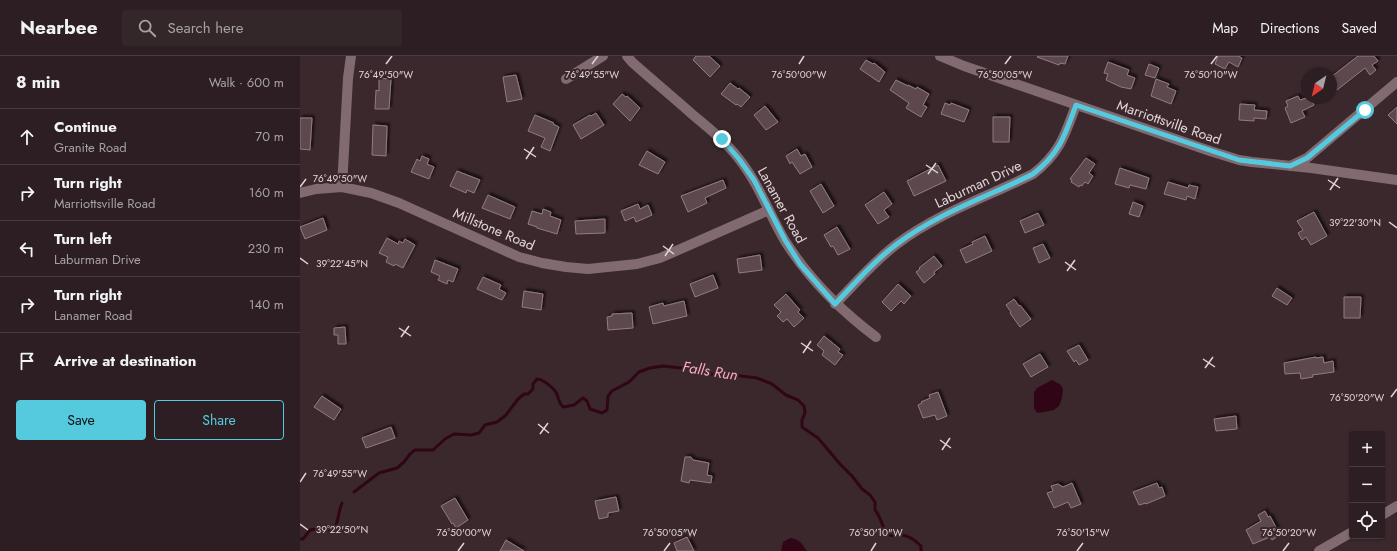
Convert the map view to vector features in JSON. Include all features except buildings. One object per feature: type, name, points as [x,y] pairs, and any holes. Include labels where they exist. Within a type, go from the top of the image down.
[{"type":"street","points":[[342,187],[348,78],[351,56]]},
{"type":"street","points":[[566,80],[603,56]]},
{"type":"street","name":"Lanamer Road","points":[[627,56],[637,67],[722,139],[754,180],[785,240],[800,264],[835,304],[876,337]]},
{"type":"street","name":"Marriottsville Road","points":[[940,56],[964,66],[1076,105],[1239,160],[1397,180]]},
{"type":"street","points":[[1290,166],[1307,158],[1397,82]]},
{"type":"street","name":"Laburman Drive","points":[[835,304],[875,262],[913,232],[948,212],[1033,174],[1046,165],[1056,152],[1063,139],[1076,105]]},
{"type":"street","name":"Millstone Road","points":[[300,193],[316,189],[342,187],[370,193],[399,203],[519,257],[566,267],[588,268],[637,264],[660,258],[769,210]]},
{"type":"street","points":[[1385,513],[1397,506]]},
{"type":"street","points":[[1319,551],[1349,534]]},
{"type":"shaded area","points":[[1052,380],[1061,385],[1063,389],[1059,406],[1054,410],[1039,413],[1036,412],[1034,408],[1034,392],[1037,388]]},
{"type":"shaded area","points":[[790,538],[802,544],[807,551],[781,551],[783,542]]},
{"type":"waterway","name":"Falls Run","points":[[354,492],[379,473],[397,468],[415,450],[433,450],[445,439],[454,434],[471,435],[479,433],[485,425],[497,422],[506,415],[518,399],[524,394],[528,394],[533,389],[533,384],[537,379],[545,382],[556,392],[563,407],[574,405],[583,398],[587,401],[590,409],[602,413],[607,410],[608,396],[612,391],[629,382],[639,372],[650,368],[663,366],[681,368],[690,365],[709,374],[757,378],[772,384],[786,395],[798,400],[804,406],[805,413],[802,420],[802,427],[818,438],[862,489],[870,495],[875,502],[875,510],[887,533],[892,536],[902,535],[910,538],[921,546],[921,551]]},
{"type":"waterway","name":"Falls Run","points":[[300,539],[303,539],[310,530],[334,529],[342,503]]},
{"type":"route","points":[[722,139],[754,180],[785,240],[800,264],[835,304],[875,262],[913,232],[948,212],[1033,174],[1046,165],[1056,152],[1063,139],[1076,105],[1239,160],[1262,164],[1290,166],[1307,158],[1365,110]]}]
